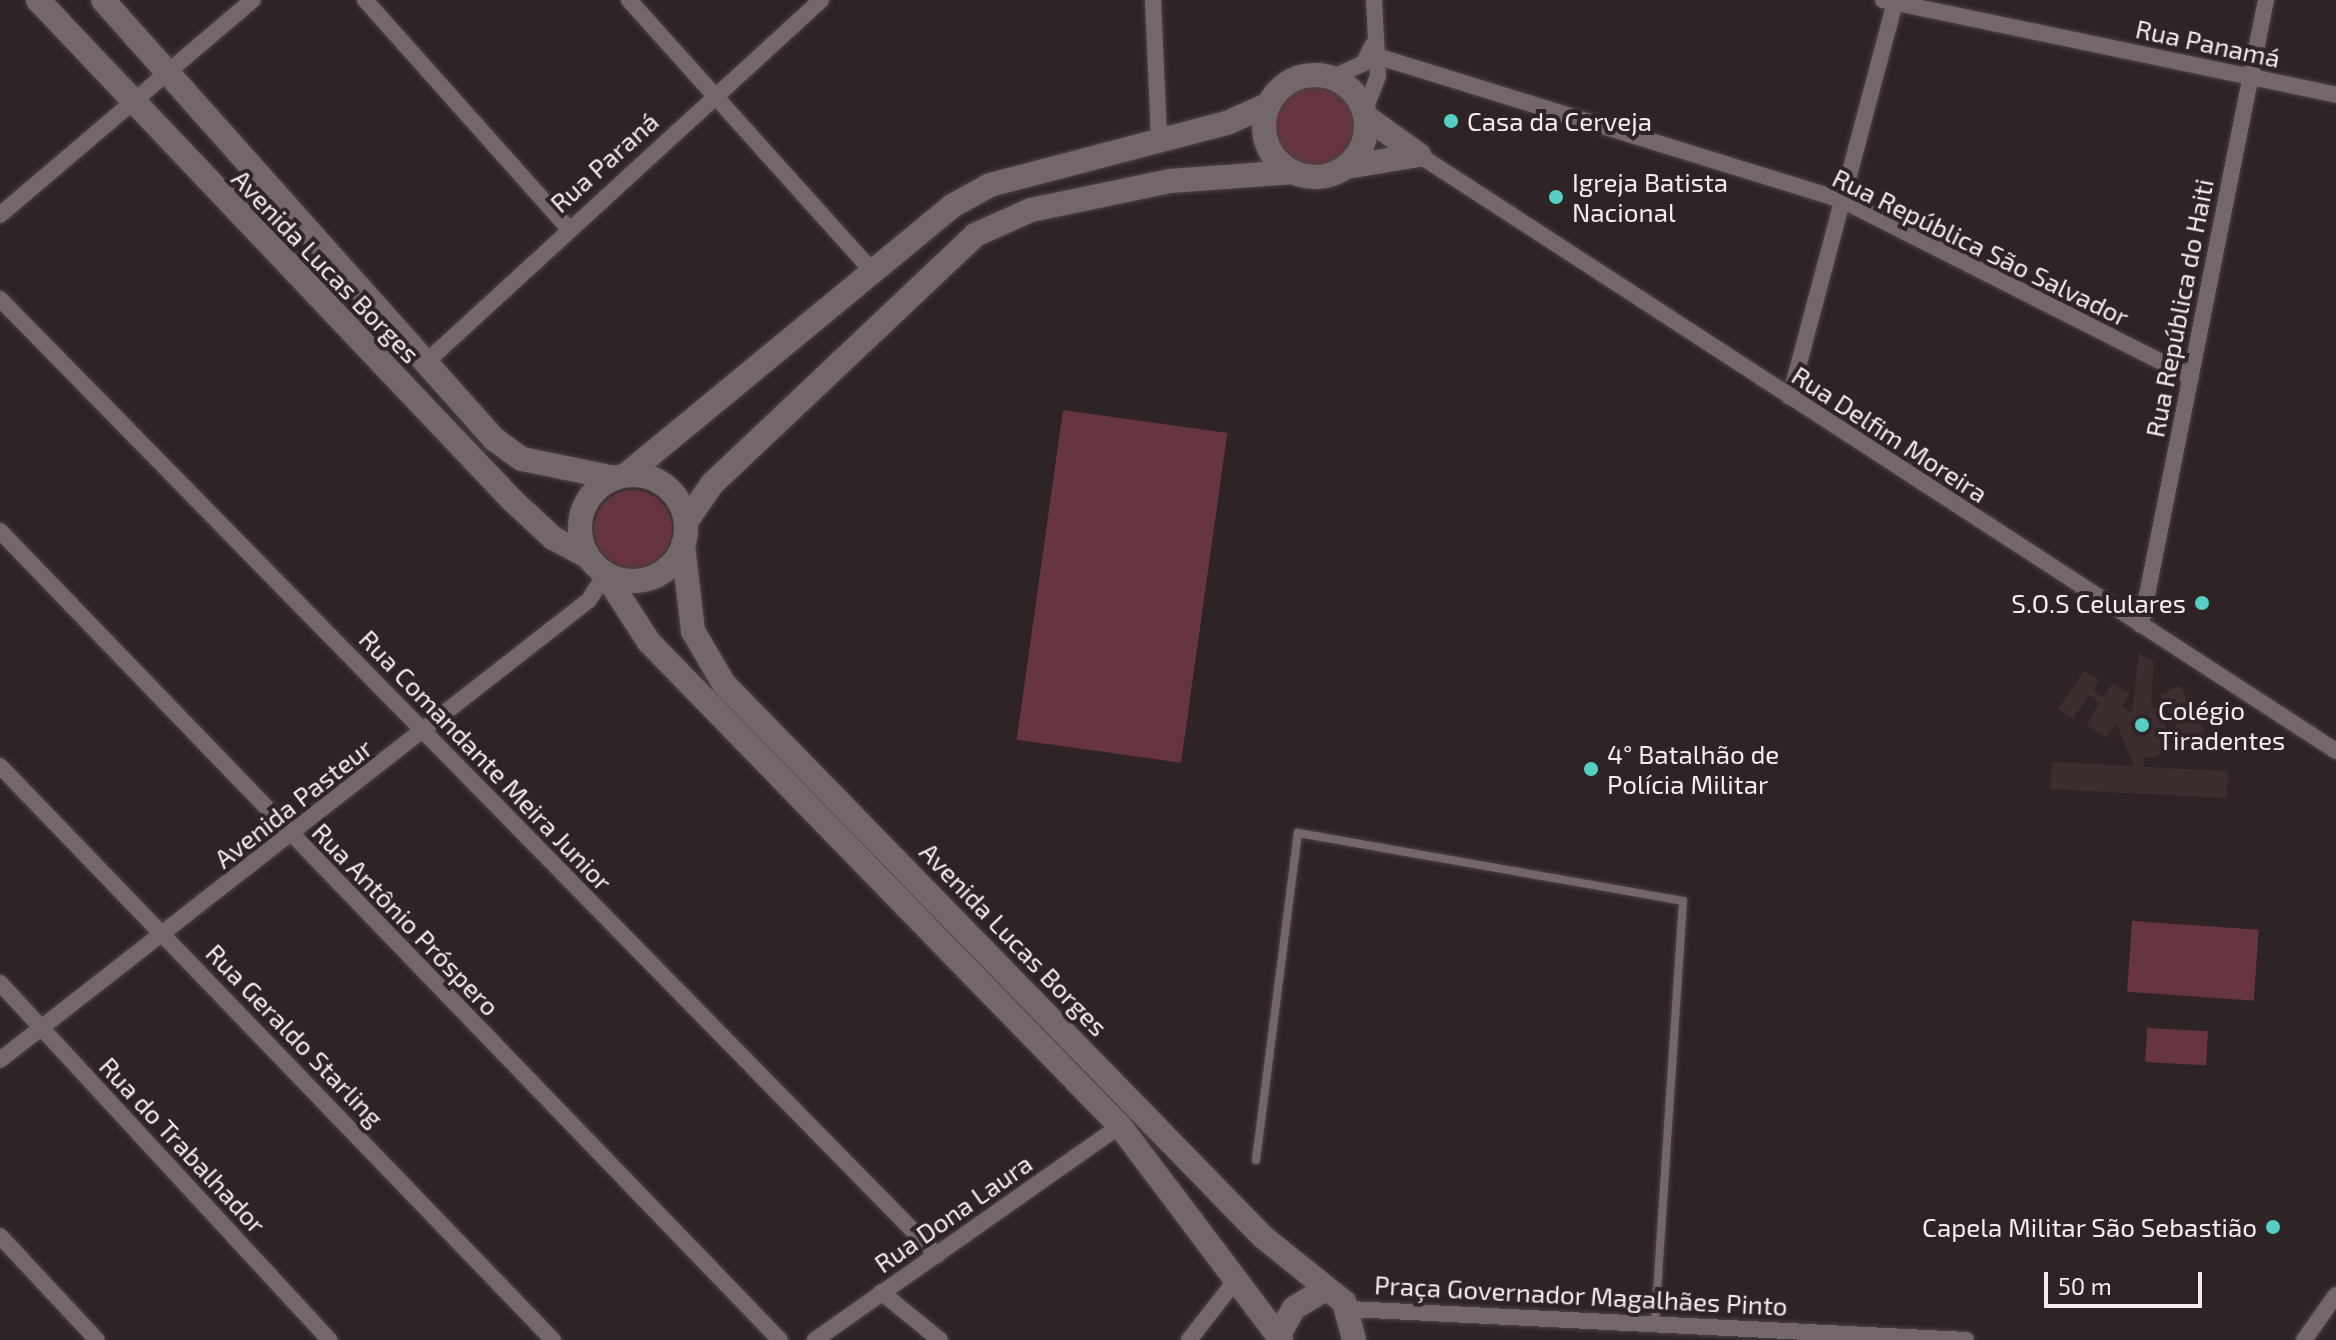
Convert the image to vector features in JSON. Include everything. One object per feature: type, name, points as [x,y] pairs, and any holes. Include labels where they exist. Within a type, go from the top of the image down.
[{"type":"street","name":"Avenida Lucas Borges","points":[[38,0],[134,107],[512,500],[553,538],[587,556]]},
{"type":"street","name":"Avenida Lucas Borges","points":[[103,0],[423,365],[522,459],[620,476]]},
{"type":"street","points":[[0,215],[134,107],[253,0]]},
{"type":"street","points":[[365,0],[567,227]]},
{"type":"street","points":[[629,0],[873,272]]},
{"type":"street","name":"Rua Paraná","points":[[423,365],[567,227],[821,0]]},
{"type":"street","points":[[1153,0],[1159,140]]},
{"type":"street","points":[[1347,167],[1363,145],[1376,37],[1374,0]]},
{"type":"street","name":"Rua República do Haiti","points":[[2141,625],[2266,0]]},
{"type":"street","points":[[1790,397],[1844,201],[1891,1]]},
{"type":"street","name":"Rua Panamá","points":[[1891,1],[2336,95]]},
{"type":"street","points":[[1374,55],[1354,70],[1333,77],[1302,75],[1267,105],[1159,140],[990,185],[952,206],[620,476],[592,494],[580,519],[587,556],[605,574],[637,581],[661,574],[712,484],[975,235],[1031,210],[1170,181],[1294,172],[1321,177],[1347,167],[1419,155]]},
{"type":"street","name":"Rua República São Salvador","points":[[1374,55],[1844,201],[2191,377]]},
{"type":"street","points":[[1333,77],[1366,114],[1419,155]]},
{"type":"street","points":[[1267,105],[1264,137],[1294,172]]},
{"type":"street","name":"Rua Delfim Moreira","points":[[1419,155],[2336,751]]},
{"type":"street","name":"Rua Comandante Meira Junior","points":[[0,299],[937,1255]]},
{"type":"street","points":[[620,476],[666,486],[685,534]]},
{"type":"street","name":"Rua Antônio Próspero","points":[[0,531],[780,1340]]},
{"type":"street","name":"Avenida Lucas Borges","points":[[685,534],[693,631],[724,684],[1322,1291],[1350,1309]]},
{"type":"street","name":"Avenida Lucas Borges","points":[[605,574],[649,642],[1120,1126],[1280,1338]]},
{"type":"street","name":"Avenida Pasteur","points":[[0,1060],[292,836],[589,600],[605,574]]},
{"type":"street","name":"Rua Geraldo Starling","points":[[0,766],[553,1340]]},
{"type":"street","name":"Rua do Trabalhador","points":[[0,983],[330,1340]]},
{"type":"street","name":"Rua Dona Laura","points":[[815,1340],[1120,1126]]},
{"type":"street","points":[[0,1236],[97,1340]]},
{"type":"street","points":[[1189,1340],[1236,1280]]},
{"type":"street","points":[[1280,1338],[1294,1308],[1322,1291]]},
{"type":"street","points":[[881,1292],[940,1340]]},
{"type":"street","points":[[2304,1340],[2336,1295]]},
{"type":"street","points":[[1350,1309],[1354,1340]]},
{"type":"street","name":"Praça Governador Magalhães Pinto","points":[[1350,1309],[1655,1322],[1685,1332],[1966,1340]]},
{"type":"lane","points":[[1256,1160],[1298,833],[1683,901],[1655,1322]]},
{"type":"shaded area","points":[[1316,83],[1340,90],[1352,102],[1359,126],[1352,150],[1340,162],[1316,169],[1292,162],[1280,150],[1273,126],[1280,102],[1292,90]]},
{"type":"shaded area","points":[[1063,410],[1227,433],[1181,763],[1017,740]]},
{"type":"shaded area","points":[[625,490],[641,490],[655,496],[666,507],[672,529],[666,551],[655,562],[641,568],[625,568],[611,562],[600,551],[594,537],[594,521],[600,507],[611,496]]},
{"type":"shaded area","name":"Colégio Tiradentes","points":[[2139,653],[2154,662],[2151,706],[2170,715],[2160,695],[2180,685],[2205,731],[2184,742],[2172,719],[2165,722],[2170,742],[2156,757],[2144,757],[2144,767],[2228,771],[2227,798],[2050,789],[2052,762],[2134,766],[2116,723],[2105,738],[2086,724],[2100,703],[2089,695],[2073,719],[2058,709],[2084,671],[2099,680],[2093,690],[2103,697],[2113,683],[2130,694],[2122,706],[2132,713]]},
{"type":"shaded area","points":[[2132,921],[2259,930],[2254,1001],[2127,992]]},
{"type":"shaded area","points":[[2147,1028],[2208,1031],[2206,1065],[2145,1062]]},
{"type":"place","name":"Casa da Cerveja","points":[[1451,121]]},
{"type":"place","name":"Igreja Batista Nacional","points":[[1556,197]]},
{"type":"place","name":"S.O.S Celulares","points":[[2202,603]]},
{"type":"place","name":"Colégio Tiradentes","points":[[2142,725]]},
{"type":"place","name":"4° Batalhão de Polícia Militar","points":[[1591,769]]},
{"type":"place","name":"Capela Militar São Sebastião","points":[[2273,1227]]}]
